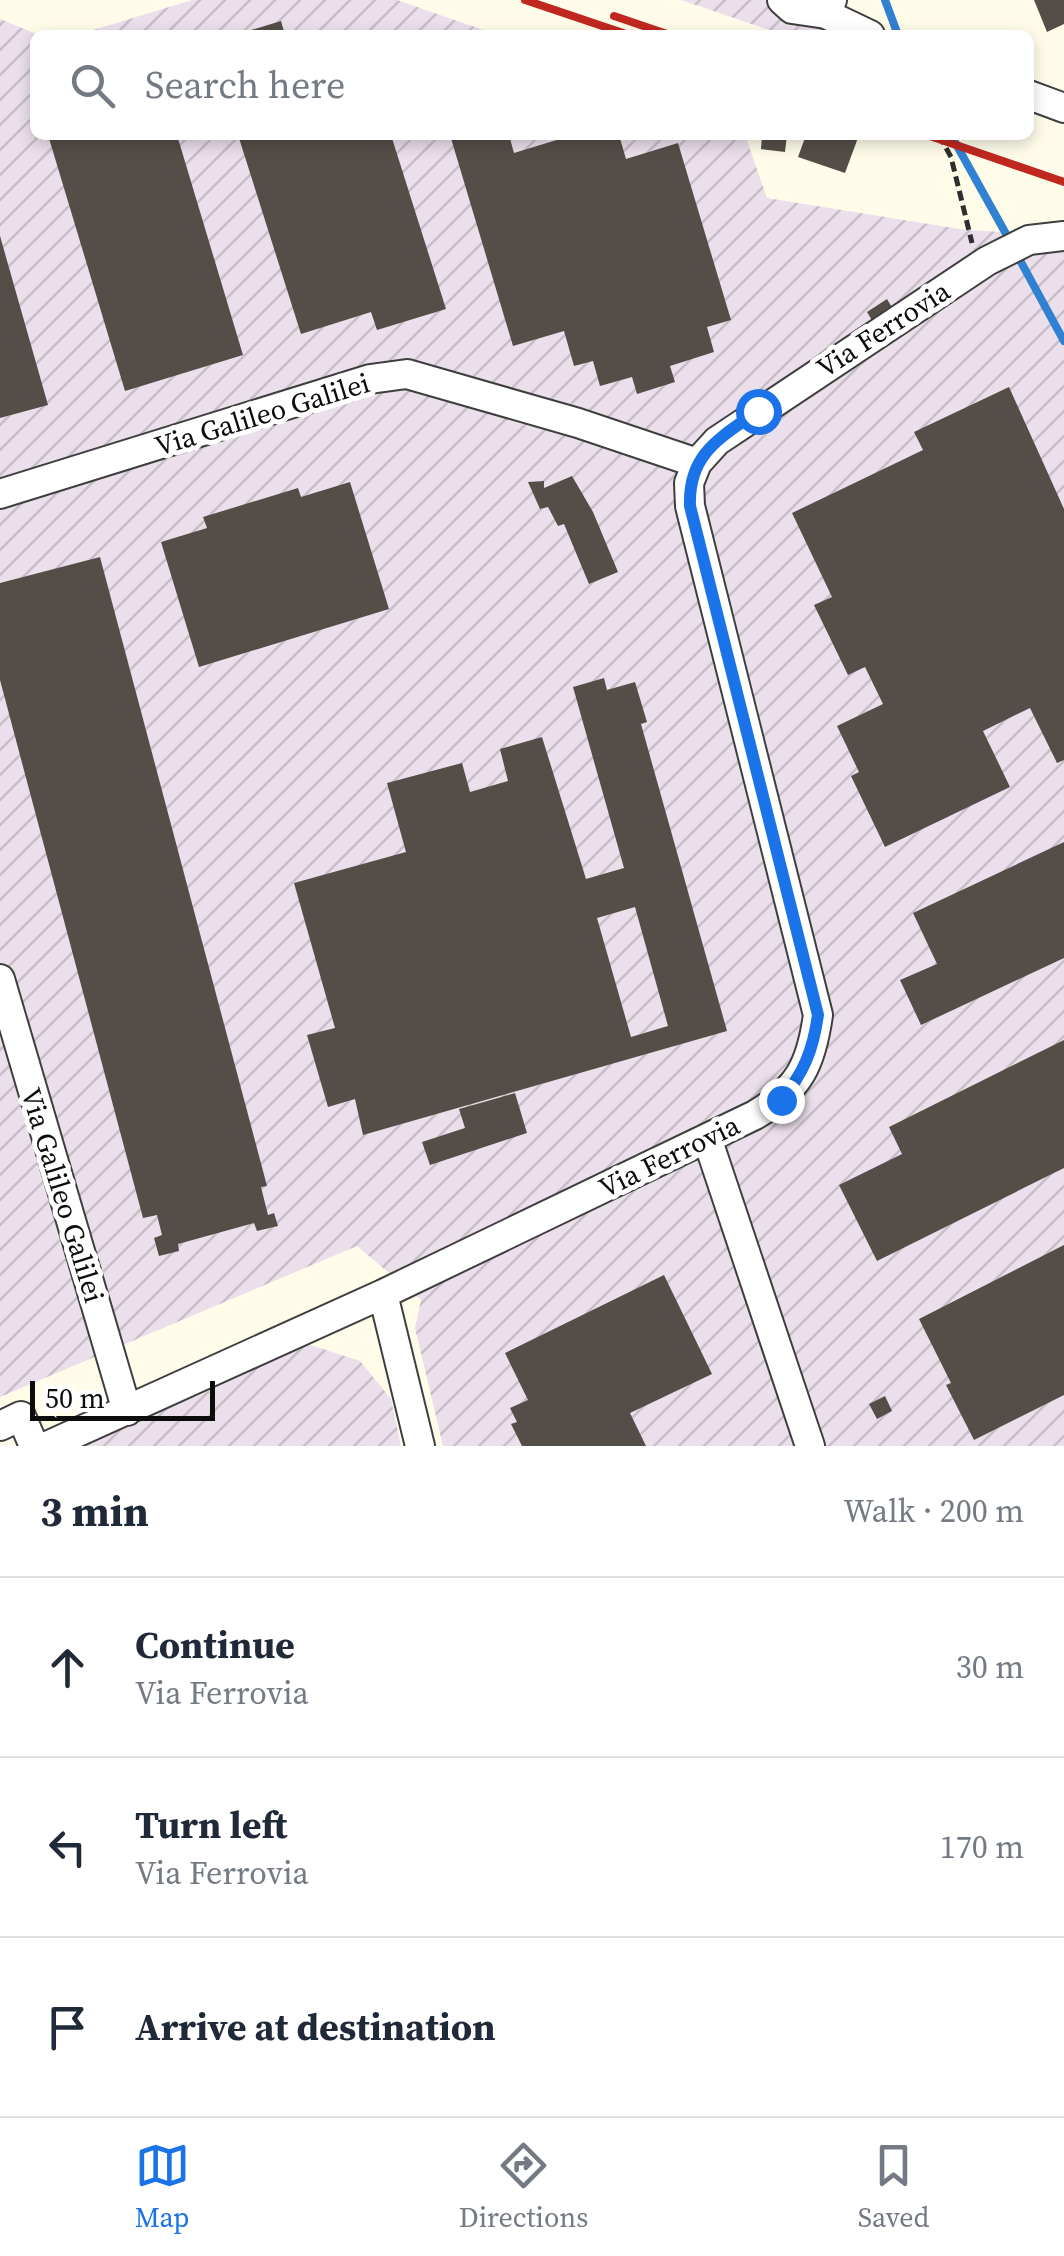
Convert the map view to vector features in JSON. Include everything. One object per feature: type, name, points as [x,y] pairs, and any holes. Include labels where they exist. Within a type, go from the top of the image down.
[{"type":"street","points":[[782,0],[792,9],[829,7],[863,30]]},
{"type":"street","points":[[1034,97],[1064,108]]},
{"type":"street","name":"Via Ferrovia","points":[[47,1446],[383,1294],[707,1138],[781,1100],[800,1078],[814,1048],[818,1015],[690,506],[689,484],[697,463],[716,441],[758,411],[995,257],[1029,240],[1064,236]]},
{"type":"street","name":"Via Galileo Galilei","points":[[0,494],[370,379],[407,374],[578,423],[697,463]]},
{"type":"street","name":"Via Galileo Galilei","points":[[0,979],[127,1411]]},
{"type":"street","points":[[707,1138],[810,1446]]},
{"type":"street","points":[[383,1294],[420,1446]]},
{"type":"street","points":[[0,1426],[21,1416],[34,1446]]},
{"type":"path","points":[[942,140],[951,157],[972,242],[995,257]]},
{"type":"shaded area","points":[[192,0],[397,0],[484,30],[93,30]]},
{"type":"shaded area","points":[[681,0],[832,0],[843,30],[769,30]]},
{"type":"shaded area","points":[[0,19],[30,31],[30,140],[747,140],[767,198],[966,230],[1064,235],[1064,1446],[443,1446],[415,1328],[421,1300],[357,1246],[0,1397]]},
{"type":"shaded area","points":[[308,1344],[360,1361],[391,1399],[401,1446],[47,1446],[127,1411],[196,1397]]},
{"type":"building","points":[[1034,0],[1064,0],[1064,24],[1047,32]]},
{"type":"building","points":[[281,21],[284,30],[251,30]]},
{"type":"building","points":[[50,140],[178,140],[243,355],[125,391]]},
{"type":"building","points":[[240,140],[393,140],[446,309],[377,330],[371,312],[301,334]]},
{"type":"building","points":[[451,140],[510,140],[514,153],[557,140],[620,140],[626,159],[678,143],[731,320],[707,327],[714,352],[670,366],[675,382],[637,394],[632,377],[600,386],[593,361],[574,366],[564,331],[513,346]]},
{"type":"building","points":[[762,140],[786,140],[785,152],[761,149]]},
{"type":"building","points":[[804,140],[857,140],[845,173],[798,157]]},
{"type":"building","points":[[0,236],[48,405],[0,418]]},
{"type":"building","points":[[887,299],[893,309],[873,322],[867,312]]},
{"type":"building","points":[[1009,387],[1064,509],[1064,760],[1057,763],[1030,708],[983,731],[1010,787],[885,847],[851,776],[859,772],[837,726],[883,704],[865,667],[848,675],[814,605],[832,597],[792,513],[923,450],[914,432]]},
{"type":"building","points":[[572,476],[593,512],[618,572],[589,584],[564,524],[558,526],[548,507],[540,509],[528,482],[544,481],[544,488]]},
{"type":"building","points":[[350,482],[389,609],[199,667],[161,542],[207,528],[203,517],[298,488],[301,497]]},
{"type":"building","points":[[100,557],[267,1186],[261,1187],[268,1215],[274,1213],[278,1226],[257,1231],[254,1223],[178,1244],[179,1251],[159,1256],[154,1238],[162,1235],[157,1215],[143,1218],[0,680],[0,583]]},
{"type":"building","points":[[604,678],[607,690],[635,682],[647,722],[641,724],[727,1031],[363,1135],[355,1099],[328,1107],[307,1035],[335,1028],[294,883],[406,852],[387,783],[462,763],[470,792],[508,781],[500,749],[542,737],[586,879],[624,868],[573,687]],"holes":[[[635,907],[668,1026],[631,1037],[597,918]]]},
{"type":"building","points":[[1064,842],[1064,958],[921,1025],[900,980],[937,964],[913,913]]},
{"type":"building","points":[[1064,1040],[1064,1168],[877,1261],[839,1185],[902,1154],[889,1127]]},
{"type":"building","points":[[515,1093],[527,1133],[430,1165],[422,1142],[465,1128],[459,1109]]},
{"type":"building","points":[[1064,1245],[1064,1395],[974,1440],[919,1319]]},
{"type":"building","points":[[664,1275],[712,1374],[630,1413],[646,1446],[522,1446],[511,1424],[517,1422],[510,1408],[528,1400],[505,1353]]},
{"type":"building","points":[[885,1396],[892,1411],[877,1419],[869,1404]]},
{"type":"waterway","points":[[885,0],[896,30]]},
{"type":"waterway","points":[[954,140],[1010,241]]},
{"type":"waterway","points":[[1016,253],[1064,341]]},
{"type":"railway","points":[[525,0],[614,30]]},
{"type":"railway","points":[[614,16],[655,30]]},
{"type":"railway","points":[[942,140],[1064,182]]},
{"type":"route","points":[[758,411],[716,441],[697,463],[689,484],[690,506],[818,1015],[814,1048],[800,1078],[781,1100]]}]
